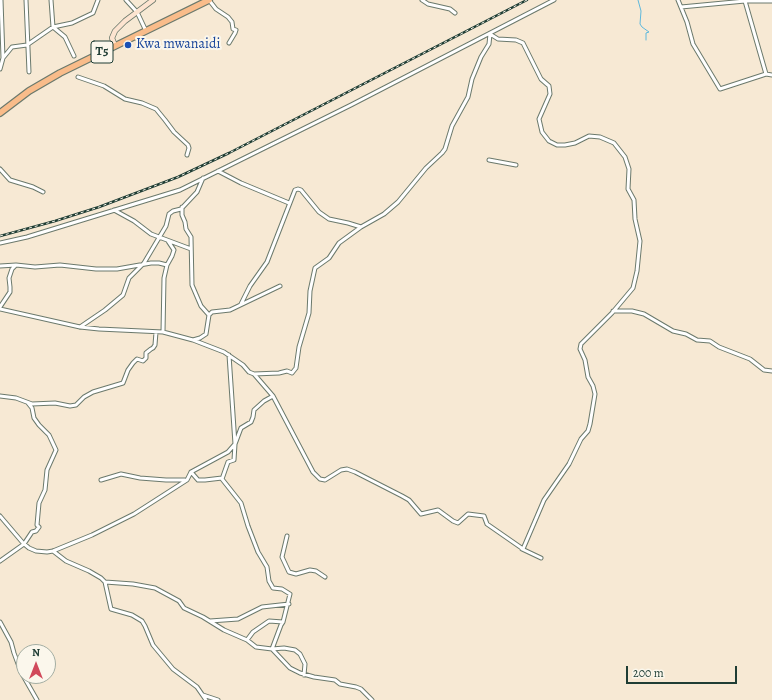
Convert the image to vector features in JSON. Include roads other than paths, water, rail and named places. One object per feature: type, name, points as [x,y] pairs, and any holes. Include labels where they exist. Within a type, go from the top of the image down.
[{"type":"highway","name":"T5","points":[[0,113],[43,82],[209,0]]},
{"type":"street","points":[[0,69],[3,58],[1,40],[1,0]]},
{"type":"street","points":[[26,0],[29,72]]},
{"type":"street","points":[[51,0],[52,27]]},
{"type":"street","points":[[3,58],[12,47],[27,45],[52,27],[72,23],[93,13],[98,0]]},
{"type":"street","points":[[126,0],[137,12],[146,31]]},
{"type":"street","points":[[115,46],[112,38],[119,26],[153,0]]},
{"type":"street","points":[[209,0],[216,9],[228,17],[232,22],[233,29],[236,30],[229,43]]},
{"type":"street","points":[[422,0],[428,4],[450,9],[455,13]]},
{"type":"street","points":[[0,243],[27,237],[180,190],[351,105],[554,0]]},
{"type":"street","points":[[678,0],[688,22],[693,44],[720,89],[766,74],[772,75]]},
{"type":"street","points":[[681,7],[744,1],[772,1]]},
{"type":"street","points":[[744,1],[766,74]]},
{"type":"street","points":[[52,27],[65,36],[74,56]]},
{"type":"street","points":[[254,374],[279,373],[287,371],[292,373],[296,368],[299,347],[309,313],[310,291],[315,268],[328,258],[339,243],[361,227],[384,214],[398,202],[426,168],[445,149],[452,126],[465,104],[472,79],[481,57],[489,44],[490,34]]},
{"type":"street","points":[[490,34],[498,39],[520,40],[523,43],[541,79],[549,86],[550,94],[539,119],[542,132],[549,141],[557,145],[565,145],[589,136],[600,137],[617,146],[627,163],[628,189],[634,200],[635,219],[640,241],[633,288],[614,312],[580,346],[585,360],[588,377],[595,394],[588,431],[582,439],[569,464],[544,500],[526,546],[522,549]]},
{"type":"street","points":[[78,77],[104,86],[125,99],[142,102],[156,109],[174,132],[188,145],[189,148],[187,155]]},
{"type":"street","points":[[489,160],[516,164]]},
{"type":"street","points":[[0,169],[10,180],[33,187],[43,192]]},
{"type":"street","points":[[218,171],[241,183],[290,203]]},
{"type":"street","points":[[80,327],[105,310],[123,295],[129,278],[144,263],[158,237],[166,226],[169,214],[172,211],[179,210],[197,192],[203,178]]},
{"type":"street","points":[[241,304],[250,286],[267,262],[295,190],[301,190],[318,212],[329,220],[361,227]]},
{"type":"street","points":[[182,207],[182,215],[186,229],[191,237],[192,285],[201,306],[209,314]]},
{"type":"street","points":[[114,210],[134,221],[146,231],[191,249]]},
{"type":"street","points":[[163,332],[164,278],[167,265],[174,250],[168,241]]},
{"type":"street","points":[[0,266],[16,265],[35,267],[60,265],[96,269],[117,269],[144,263],[159,262],[167,265]]},
{"type":"street","points":[[16,265],[12,269],[9,278],[10,292],[0,308],[80,327],[163,332],[210,345],[229,355],[243,365],[249,372],[254,374],[273,396],[313,472],[320,479],[325,480],[341,470],[346,469],[355,472],[409,500],[421,514],[438,510],[458,523],[468,514],[484,516],[487,524],[499,533],[515,542],[522,549],[541,558]]},
{"type":"street","points":[[209,314],[212,312],[230,310],[280,286]]},
{"type":"street","points":[[614,312],[632,311],[644,314],[673,331],[686,334],[697,340],[710,341],[718,347],[750,359],[764,370],[772,371]]},
{"type":"street","points":[[192,340],[200,338],[206,334],[209,314]]},
{"type":"street","points":[[0,396],[16,398],[28,403],[55,403],[73,406],[93,392],[123,383],[128,370],[133,363],[137,359],[142,361],[146,358],[146,353],[155,345],[156,332]]},
{"type":"street","points":[[222,478],[228,462],[234,460],[235,444],[229,355]]},
{"type":"street","points":[[0,516],[24,544],[36,551],[47,552],[92,535],[134,514],[187,480],[191,472],[224,455],[235,444],[241,428],[250,422],[253,417],[254,410],[273,396]]},
{"type":"street","points":[[0,561],[24,544],[32,532],[36,531],[39,527],[37,525],[38,503],[47,486],[47,470],[56,450],[49,435],[34,418],[32,408],[28,403]]},
{"type":"street","points":[[191,472],[197,479],[201,480],[222,478]]},
{"type":"street","points":[[100,480],[120,474],[140,478],[187,480]]},
{"type":"street","points":[[222,478],[241,503],[258,552],[267,567],[269,580],[273,588],[282,589],[290,594],[289,604],[272,649]]},
{"type":"street","points":[[287,536],[282,557],[289,572],[296,574],[310,570],[316,571],[325,577]]},
{"type":"street","points":[[52,550],[66,561],[89,571],[105,582],[134,584],[155,588],[179,601],[184,608],[224,630],[247,640],[256,647],[295,650],[298,652],[304,664],[304,675]]},
{"type":"street","points":[[105,582],[111,609],[132,615],[142,621],[153,645],[168,664],[197,687],[206,700]]},
{"type":"street","points":[[210,621],[238,619],[262,607],[289,604]]},
{"type":"street","points":[[247,640],[253,632],[269,621],[283,622]]},
{"type":"street","points":[[0,622],[11,642],[21,672],[37,700]]},
{"type":"street","points":[[272,649],[290,668],[304,675],[335,680],[340,684],[356,687],[361,689],[372,700]]},
{"type":"street","points":[[203,695],[218,700]]},
{"type":"waterway","points":[[638,0],[641,11],[640,24],[649,32],[646,33],[646,40]]},
{"type":"railway","points":[[0,236],[99,207],[178,177],[229,153],[527,0]]},
{"type":"place","name":"Kwa mwanaidi","points":[[128,45]]}]
